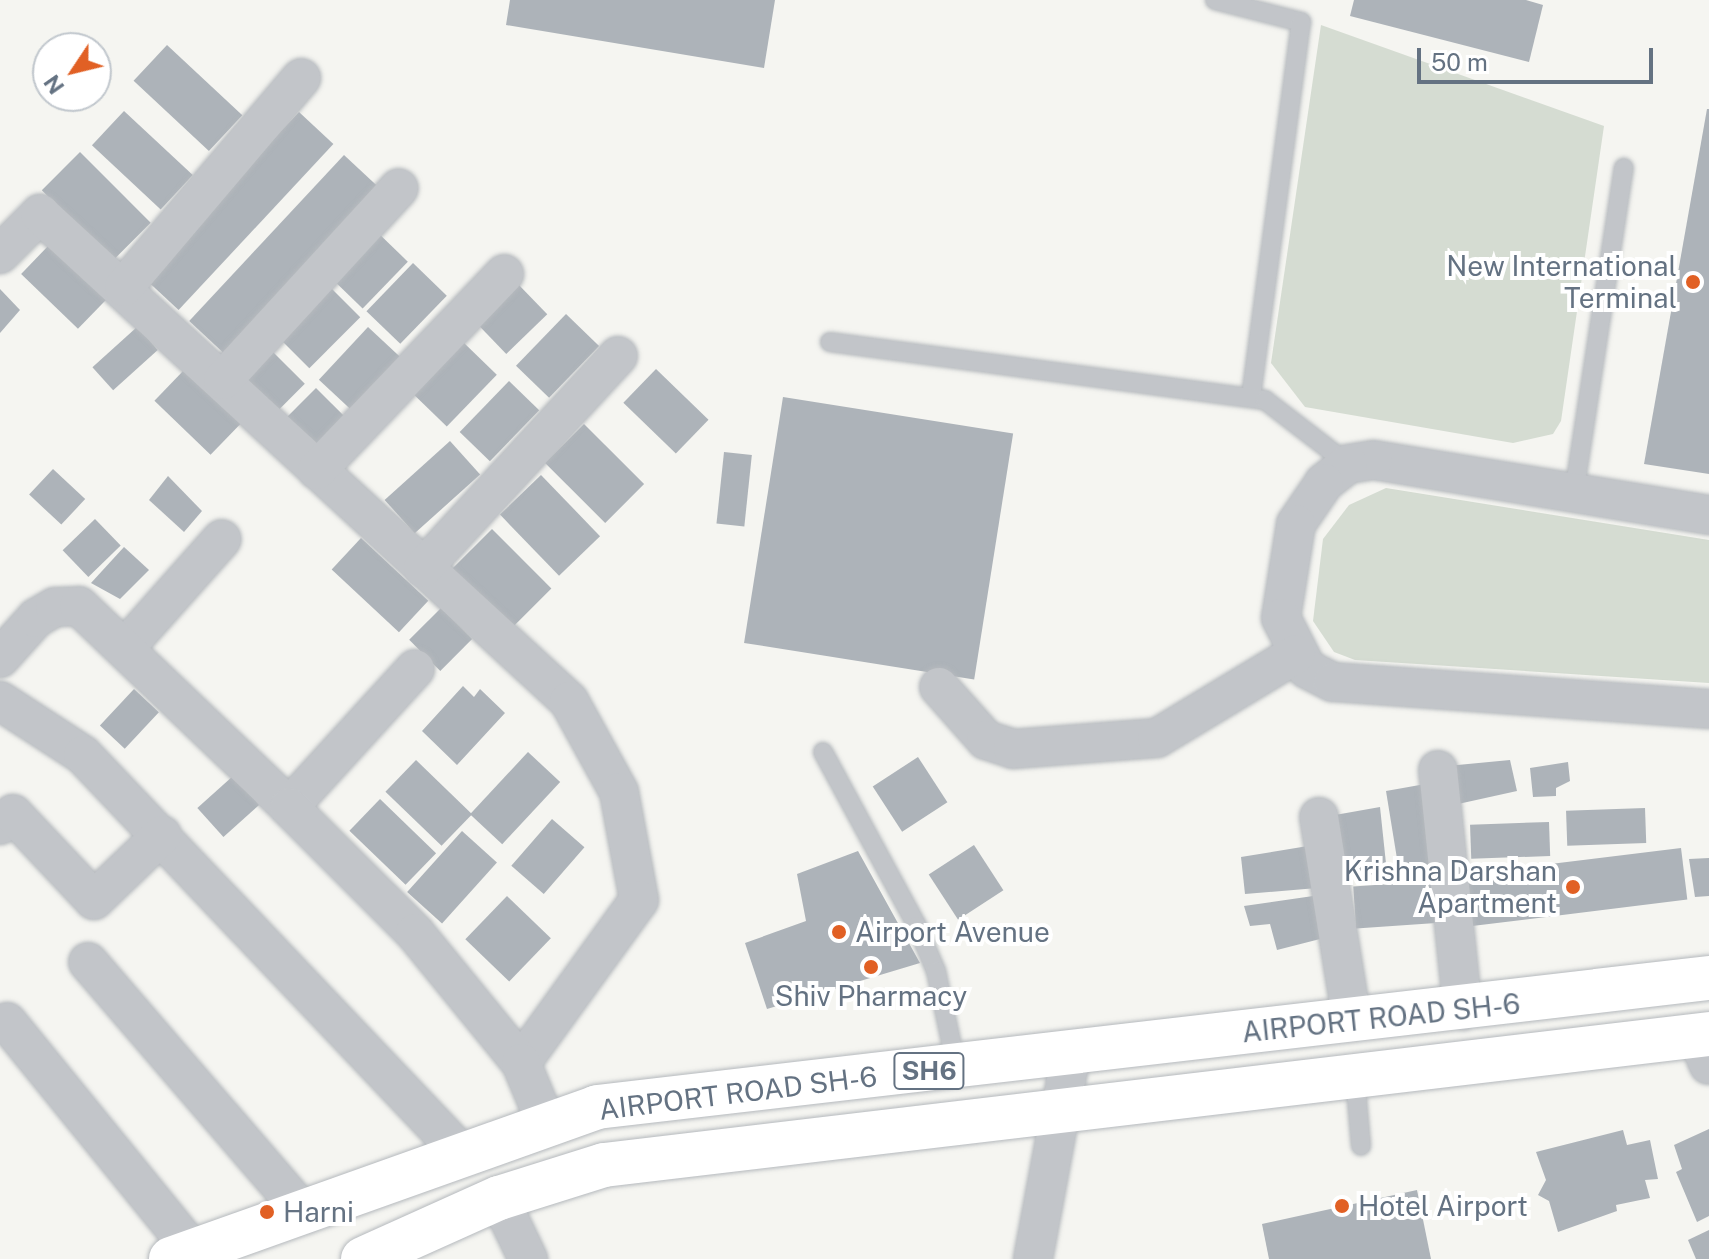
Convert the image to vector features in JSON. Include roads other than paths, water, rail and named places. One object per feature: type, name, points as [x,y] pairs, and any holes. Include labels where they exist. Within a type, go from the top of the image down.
[{"type":"main road","name":"AIRPORT ROAD SH-6","points":[[182,1255],[305,1214],[546,1123],[597,1107],[1352,1020],[1463,1011],[1709,978]]},
{"type":"main road","points":[[1297,1027],[1302,1083]]},
{"type":"main road","name":"SH6","points":[[363,1259],[499,1198],[604,1165],[1355,1077],[1705,1045]]},
{"type":"street","points":[[124,287],[301,78]]},
{"type":"street","points":[[223,380],[399,188]]},
{"type":"street","points":[[0,254],[40,214],[124,287],[317,470],[569,701],[619,792],[639,900],[521,1063]]},
{"type":"street","points":[[317,470],[504,274]]},
{"type":"street","points":[[423,568],[618,356]]},
{"type":"street","points":[[1709,515],[1373,460],[1348,464],[1324,483],[1296,524],[1281,618],[1296,654],[1333,682],[1709,709]]},
{"type":"street","points":[[126,647],[222,539]]},
{"type":"street","points":[[0,658],[55,607],[79,606],[126,647],[415,933],[521,1063],[546,1123]]},
{"type":"street","points":[[939,687],[986,740],[1013,749],[1157,738],[1296,654]]},
{"type":"street","points":[[289,807],[415,669]]},
{"type":"street","points":[[0,701],[83,755],[464,1156]]},
{"type":"street","points":[[1438,770],[1463,1011]]},
{"type":"street","points":[[0,825],[13,814],[94,900],[162,835]]},
{"type":"street","points":[[1319,817],[1352,1020]]},
{"type":"street","points":[[88,962],[305,1214]]},
{"type":"street","points":[[7,1022],[182,1255]]},
{"type":"street","points":[[1033,1259],[1071,1054]]},
{"type":"street","points":[[499,1198],[528,1259]]},
{"type":"lane","points":[[1215,0],[1301,22],[1251,398]]},
{"type":"lane","points":[[1574,493],[1624,168]]},
{"type":"lane","points":[[830,342],[1265,400],[1348,464]]},
{"type":"lane","points":[[823,752],[922,937],[956,1068]]},
{"type":"lane","points":[[1355,1077],[1361,1146]]},
{"type":"place","name":"New International Terminal","points":[[1693,282]]},
{"type":"place","name":"Krishna Darshan Apartment","points":[[1573,887]]},
{"type":"place","name":"Airport Avenue","points":[[839,932]]},
{"type":"place","name":"Shiv Pharmacy","points":[[871,967]]},
{"type":"place","name":"Hotel Airport","points":[[1342,1206]]},
{"type":"place","name":"Harni","points":[[267,1212]]}]
